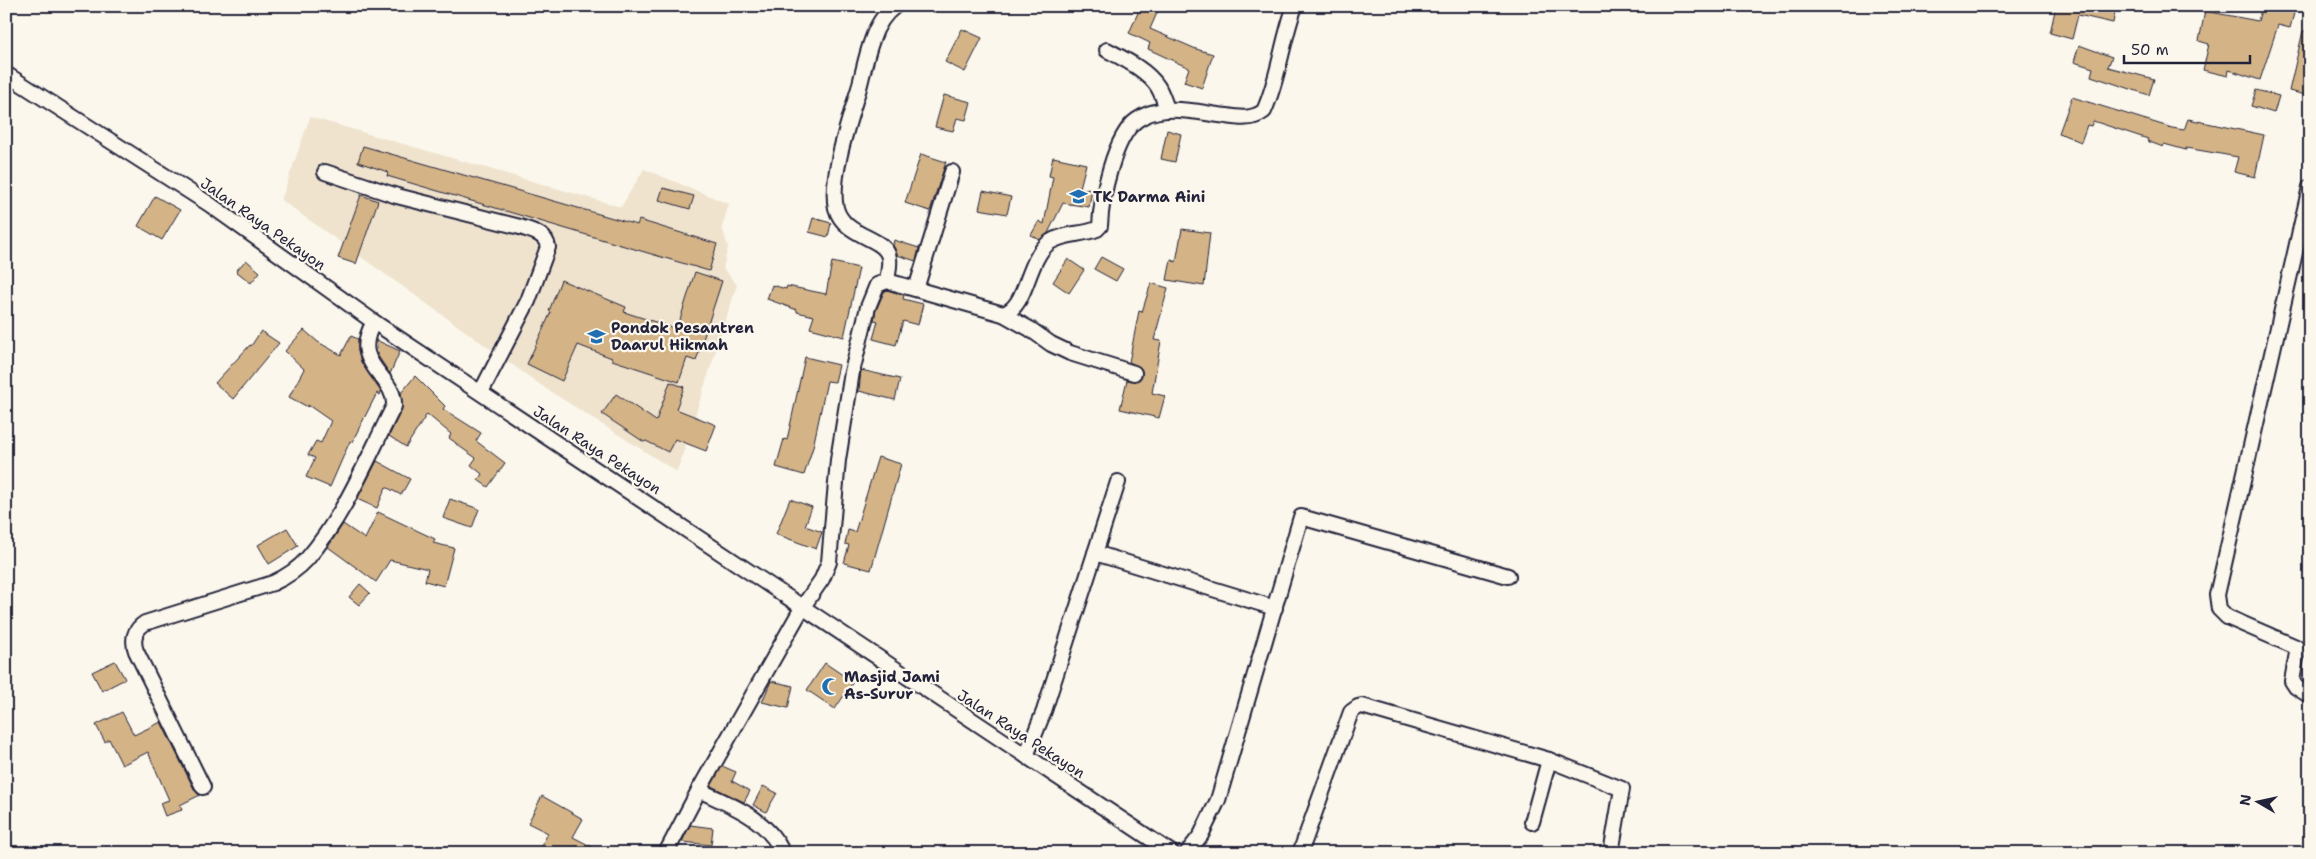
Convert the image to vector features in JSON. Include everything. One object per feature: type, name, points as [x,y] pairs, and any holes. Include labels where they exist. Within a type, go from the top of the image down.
[{"type":"street","points":[[887,281],[890,259],[888,253],[876,242],[852,231],[847,226],[836,209],[835,191],[843,147],[872,40],[880,22],[895,6]]},
{"type":"street","points":[[1003,314],[1016,307],[1042,249],[1050,242],[1064,236],[1097,229],[1100,226],[1102,202],[1115,156],[1123,138],[1137,120],[1153,112],[1167,110],[1237,117],[1259,115],[1267,104],[1295,6]]},
{"type":"street","points":[[1107,50],[1126,60],[1149,77],[1158,87],[1167,110]]},
{"type":"street","name":"Jalan Raya Pekayon","points":[[6,74],[208,204],[374,322],[805,605],[1172,853]]},
{"type":"street","points":[[325,172],[397,196],[520,226],[537,233],[546,240],[548,247],[546,255],[528,301],[481,392]]},
{"type":"street","points":[[916,289],[952,172]]},
{"type":"street","points":[[2310,187],[2217,595],[2219,609],[2227,617],[2296,647],[2297,653],[2292,681],[2296,687],[2310,696]]},
{"type":"street","points":[[666,853],[699,790],[805,605],[822,579],[829,562],[838,460],[852,372],[873,291],[877,285],[887,281],[1003,314],[1057,347],[1134,373]]},
{"type":"street","points":[[203,787],[136,651],[133,643],[136,632],[145,623],[273,583],[288,575],[306,560],[335,520],[394,406],[393,392],[374,369],[366,350],[367,333],[374,322]]},
{"type":"street","points":[[1026,756],[1044,711],[1118,482]]},
{"type":"street","points":[[1187,853],[1201,835],[1218,800],[1301,518],[1508,576]]},
{"type":"street","points":[[1095,553],[1275,608]]},
{"type":"street","points":[[1300,853],[1351,712],[1358,707],[1366,707],[1549,760],[1622,789],[1611,853]]},
{"type":"street","points":[[1532,822],[1549,760]]},
{"type":"street","points":[[699,790],[758,820],[773,836],[783,853]]},
{"type":"shaded area","name":"Pondok Pesantren Daarul Hikmah","points":[[310,117],[621,207],[644,169],[729,204],[722,227],[728,247],[723,268],[737,285],[677,472],[545,388],[281,200]]},
{"type":"building","points":[[1141,6],[1160,6],[1150,29],[1196,49],[1213,54],[1202,88],[1184,82],[1189,68],[1148,49],[1150,43],[1129,33]]},
{"type":"building","points":[[2056,6],[2116,6],[2113,23],[2078,15],[2072,39],[2050,33]]},
{"type":"building","points":[[2262,6],[2296,6],[2290,28],[2278,25],[2260,80],[2229,70],[2228,76],[2203,70],[2209,44],[2199,41],[2205,11],[2258,21]]},
{"type":"building","points":[[962,29],[982,38],[965,72],[945,62]]},
{"type":"building","points":[[2303,31],[2310,31],[2310,96],[2289,91]]},
{"type":"building","points":[[2079,45],[2112,57],[2108,67],[2154,79],[2149,95],[2091,76],[2093,68],[2074,62]]},
{"type":"building","points":[[2256,90],[2279,96],[2274,113],[2251,106]]},
{"type":"building","points":[[944,95],[971,102],[966,120],[957,118],[953,131],[935,127]]},
{"type":"building","points":[[2072,97],[2172,128],[2184,130],[2188,119],[2264,135],[2255,177],[2234,172],[2238,157],[2186,148],[2186,150],[2164,144],[2163,147],[2147,141],[2148,139],[2093,121],[2091,126],[2087,125],[2081,142],[2059,133]]},
{"type":"building","points":[[1167,130],[1181,134],[1175,162],[1161,159]]},
{"type":"building","points":[[363,146],[637,225],[639,220],[717,244],[709,271],[387,176],[388,172],[358,162]]},
{"type":"building","points":[[921,154],[946,162],[930,211],[905,203]]},
{"type":"building","points":[[1053,157],[1086,164],[1080,188],[1092,190],[1089,207],[1063,203],[1048,233],[1040,240],[1031,235],[1039,221],[1044,224],[1053,177],[1049,176]]},
{"type":"building","points":[[663,188],[694,196],[690,209],[659,200]]},
{"type":"building","points":[[983,191],[1011,197],[1007,214],[979,209]]},
{"type":"building","points":[[361,195],[378,201],[356,264],[338,258]]},
{"type":"building","points":[[155,196],[180,210],[162,240],[138,226]]},
{"type":"building","points":[[813,218],[831,223],[828,237],[809,232]]},
{"type":"building","points":[[1182,229],[1210,233],[1204,286],[1167,280],[1171,260],[1176,262]]},
{"type":"building","points":[[894,240],[919,248],[916,261],[897,255],[893,245]]},
{"type":"building","points":[[1101,257],[1123,269],[1116,281],[1094,269]]},
{"type":"building","points":[[1068,259],[1084,270],[1069,293],[1053,282]]},
{"type":"building","points":[[246,260],[260,272],[251,283],[236,271]]},
{"type":"building","points":[[832,262],[859,268],[844,337],[810,328],[814,316],[797,312],[797,310],[767,299],[772,285],[786,289],[787,286],[826,294]]},
{"type":"building","points":[[695,272],[722,281],[696,361],[687,358],[679,382],[612,360],[612,358],[578,345],[562,381],[527,364],[551,312],[549,311],[561,280],[626,307],[624,312],[677,329]]},
{"type":"building","points":[[1151,283],[1168,288],[1154,340],[1161,341],[1152,393],[1165,396],[1159,418],[1120,409],[1127,380],[1136,381],[1142,375],[1140,367],[1129,362],[1139,311],[1142,312]]},
{"type":"building","points":[[887,290],[904,295],[903,299],[923,304],[918,325],[903,321],[896,345],[873,339],[878,321],[874,320],[876,310],[884,292]]},
{"type":"building","points":[[304,330],[318,342],[341,355],[351,336],[358,339],[358,351],[361,362],[381,392],[380,395],[377,393],[352,442],[350,441],[330,487],[306,477],[315,458],[308,455],[316,441],[321,443],[331,421],[308,405],[308,407],[289,397],[304,369],[285,351]]},
{"type":"building","points":[[261,331],[279,343],[233,399],[215,383],[251,346]]},
{"type":"building","points":[[376,340],[400,351],[390,374],[378,356]]},
{"type":"building","points":[[805,357],[839,365],[835,382],[827,381],[813,447],[804,475],[776,467],[784,439],[787,440]]},
{"type":"building","points":[[861,370],[900,379],[895,400],[859,391]]},
{"type":"building","points":[[415,376],[445,406],[443,409],[481,433],[476,441],[505,463],[488,487],[478,480],[482,474],[471,465],[476,458],[449,438],[451,434],[427,414],[406,447],[389,436],[402,409],[401,393]]},
{"type":"building","points":[[670,382],[684,387],[676,409],[716,425],[706,451],[675,439],[668,452],[646,441],[644,442],[602,414],[616,394],[656,421]]},
{"type":"building","points":[[878,457],[901,464],[871,570],[844,563],[849,545],[845,544],[848,530],[855,532]]},
{"type":"building","points":[[377,461],[410,479],[401,495],[386,487],[377,508],[357,499]]},
{"type":"building","points":[[450,499],[479,509],[472,528],[443,518]]},
{"type":"building","points":[[790,499],[812,507],[805,526],[822,532],[816,549],[776,534]]},
{"type":"building","points":[[378,512],[435,539],[433,543],[454,548],[444,586],[425,581],[428,569],[390,560],[376,582],[328,547],[343,524],[365,539]]},
{"type":"building","points":[[287,528],[298,546],[269,564],[258,545]]},
{"type":"building","points":[[360,584],[370,593],[359,605],[349,597]]},
{"type":"building","points":[[115,661],[125,679],[102,691],[92,672]]},
{"type":"building","name":"Masjid Jami As-Surur","points":[[825,663],[853,682],[835,709],[807,690]]},
{"type":"building","points":[[771,681],[793,686],[788,708],[762,702]]},
{"type":"building","points":[[122,712],[134,735],[161,722],[195,791],[200,795],[180,805],[182,810],[165,816],[160,803],[169,800],[148,752],[122,765],[109,739],[105,742],[96,725]]},
{"type":"building","points":[[722,766],[736,772],[732,781],[750,791],[744,802],[711,786]]},
{"type":"building","points":[[763,786],[777,793],[766,812],[753,805]]},
{"type":"building","points":[[542,796],[583,819],[573,837],[604,853],[538,853],[548,833],[528,823]]},
{"type":"building","points":[[690,825],[713,828],[711,845],[682,842]]},
{"type":"place","name":"TK Darma Aini","points":[[1079,197]]},
{"type":"place","name":"Pondok Pesantren Daarul Hikmah","points":[[597,337]]},
{"type":"place","name":"Masjid Jami As-Surur","points":[[830,686]]}]
